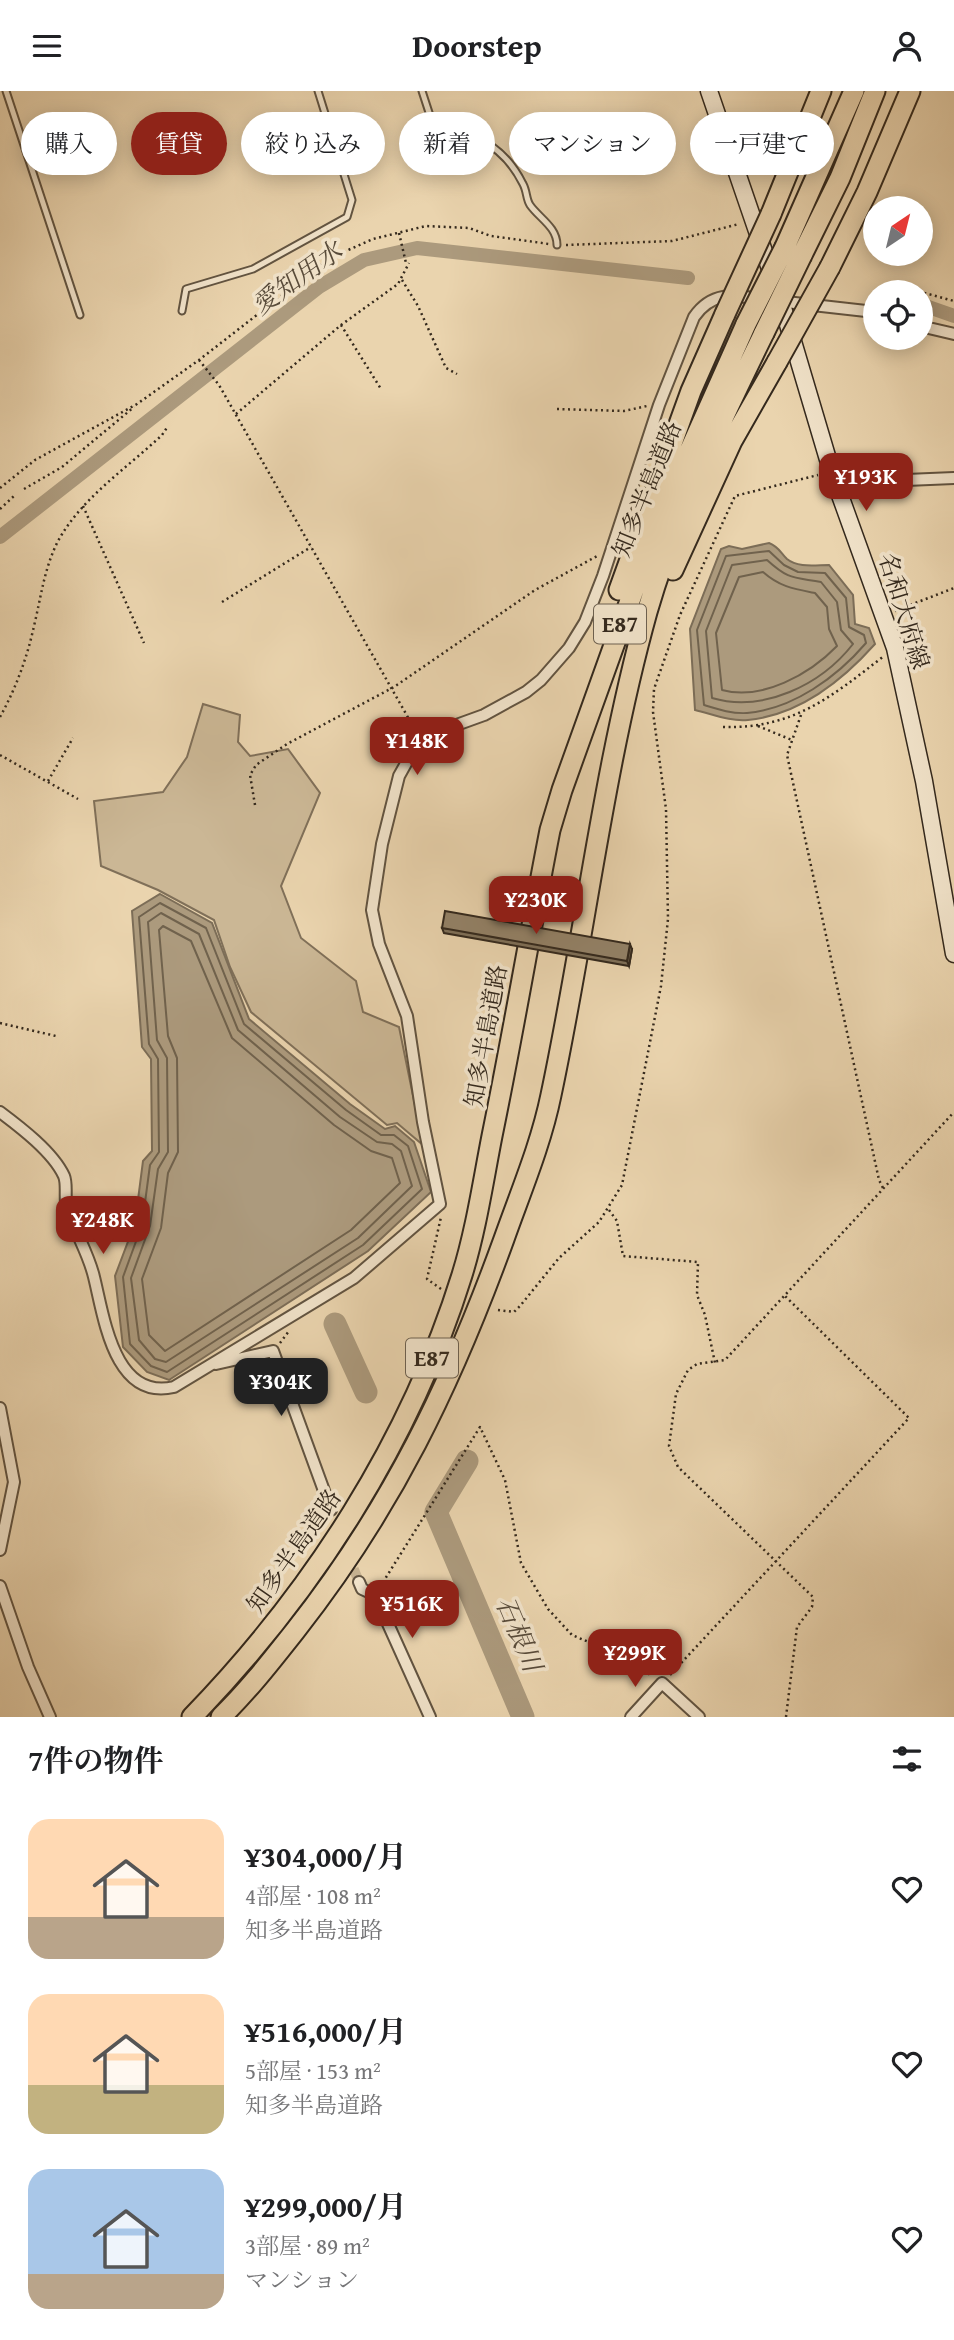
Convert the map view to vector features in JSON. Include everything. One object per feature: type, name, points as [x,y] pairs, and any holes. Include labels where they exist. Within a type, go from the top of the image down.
[{"type":"highway","points":[[606,660],[619,589],[687,403],[725,314],[761,217],[821,91]]},
{"type":"highway","name":"知多半島道路","points":[[794,251],[854,91]]},
{"type":"highway","name":"知多半島道路","points":[[192,1717],[266,1635],[316,1569],[390,1448],[433,1356],[471,1243],[550,830],[606,660],[674,483],[794,251],[840,178],[875,91]]},
{"type":"highway","points":[[638,646],[732,442],[830,267],[867,193],[910,91]]},
{"type":"highway","name":"知多半島道路","points":[[221,1717],[327,1590],[382,1508],[437,1406],[472,1324],[530,1167],[551,1099],[638,646],[678,523],[755,329]]},
{"type":"main road","name":"名和大府線","points":[[709,91],[761,217],[781,301],[834,478],[895,648],[924,781],[954,954]]},
{"type":"street","points":[[0,1112],[32,1137],[64,1176],[66,1202],[94,1276],[103,1325],[118,1359],[149,1388],[162,1390],[174,1387],[354,1278],[440,1204],[422,1122],[407,1016],[379,944],[372,910],[382,843],[399,776],[409,758],[423,743],[438,732],[506,705],[541,680],[569,648],[584,622],[611,551],[659,405],[702,306],[715,297],[730,295],[863,311]]},
{"type":"street","points":[[933,329],[954,334]]},
{"type":"street","points":[[834,478],[954,478]]},
{"type":"street","points":[[214,1363],[221,1364],[274,1351],[331,1510]]},
{"type":"street","points":[[0,1408],[14,1482],[0,1550]]},
{"type":"street","points":[[359,1582],[362,1589],[375,1595],[430,1717]]},
{"type":"street","points":[[0,1586],[28,1667],[50,1717]]},
{"type":"street","points":[[631,1717],[662,1683],[699,1717]]},
{"type":"lane","points":[[6,91],[80,315]]},
{"type":"lane","points":[[182,311],[186,289],[253,269],[348,217],[352,200],[318,91]]},
{"type":"lane","points":[[422,91],[435,131],[457,131],[475,135],[487,142],[508,163],[523,184],[529,204],[554,232],[557,245]]},
{"type":"path","points":[[0,488],[35,460],[136,404],[200,360],[330,258],[373,239],[426,226],[450,226],[491,236],[557,245],[672,241],[761,217]]},
{"type":"path","points":[[236,414],[341,325],[401,279],[407,263],[399,233]]},
{"type":"path","points":[[401,279],[418,306],[446,368],[457,374]]},
{"type":"path","points":[[933,295],[954,301]]},
{"type":"path","points":[[341,325],[381,389]]},
{"type":"path","points":[[200,360],[219,385],[313,546],[423,743]]},
{"type":"path","points":[[24,489],[62,467],[136,404]]},
{"type":"path","points":[[557,409],[625,411],[659,405]]},
{"type":"path","points":[[0,717],[20,677],[49,561],[69,522],[83,506],[162,435],[168,426]]},
{"type":"path","points":[[498,1310],[514,1312],[559,1258],[609,1210],[622,1185],[661,986],[668,919],[666,809],[653,712],[654,689],[680,615],[735,496],[834,478]]},
{"type":"path","points":[[0,509],[14,496]]},
{"type":"path","points":[[83,506],[144,643]]},
{"type":"path","points":[[222,602],[313,546]]},
{"type":"path","points":[[255,805],[250,775],[256,765],[287,744],[394,687],[535,590],[611,551]]},
{"type":"path","points":[[884,616],[928,596],[954,588]]},
{"type":"path","points":[[723,727],[758,726],[801,715],[822,703],[895,648]]},
{"type":"path","points":[[801,715],[787,755],[879,1179],[884,1190]]},
{"type":"path","points":[[758,726],[792,740]]},
{"type":"path","points":[[47,782],[73,738]]},
{"type":"path","points":[[0,755],[78,799]]},
{"type":"path","points":[[0,1023],[56,1036]]},
{"type":"path","points":[[786,1717],[797,1627],[815,1602],[678,1467],[669,1446],[676,1394],[688,1370],[697,1364],[726,1360],[954,1112]]},
{"type":"path","points":[[440,1204],[439,1236],[427,1279],[444,1290]]},
{"type":"path","points":[[609,1210],[617,1221],[623,1256],[698,1262],[697,1295],[705,1315],[715,1363]]},
{"type":"path","points":[[375,1595],[480,1427],[505,1480],[521,1563],[548,1609],[572,1635],[624,1657],[662,1683],[908,1418],[784,1295]]},
{"type":"shaded area","points":[[203,704],[240,715],[238,742],[250,756],[288,749],[320,793],[281,886],[301,938],[356,981],[363,1012],[399,1027],[423,1145],[397,1123],[387,1125],[251,1012],[230,967],[214,920],[158,890],[101,866],[94,801],[163,792],[187,757]]},
{"type":"water","points":[[769,543],[796,564],[829,565],[853,595],[855,624],[869,628],[875,644],[834,683],[802,704],[785,711],[767,717],[742,720],[695,710],[690,629],[721,549],[729,546],[742,549]]},
{"type":"water","points":[[160,894],[212,923],[249,1019],[350,1104],[385,1129],[395,1126],[414,1142],[431,1192],[368,1251],[169,1380],[147,1372],[123,1347],[115,1276],[135,1223],[143,1161],[152,1151],[151,1059],[142,1047],[132,911]]},
{"type":"building","points":[[445,911],[630,944],[627,961],[442,928]]},
{"type":"waterway","name":"愛知用水","points":[[0,537],[319,287],[364,260],[417,248],[688,278]]},
{"type":"waterway","name":"愛知用水","points":[[933,309],[954,316]]},
{"type":"waterway","name":"石根川","points":[[335,1324],[366,1392]]},
{"type":"waterway","name":"石根川","points":[[467,1461],[436,1512],[523,1717]]},
{"type":"tunnel","points":[[348,1555],[359,1582]]}]
